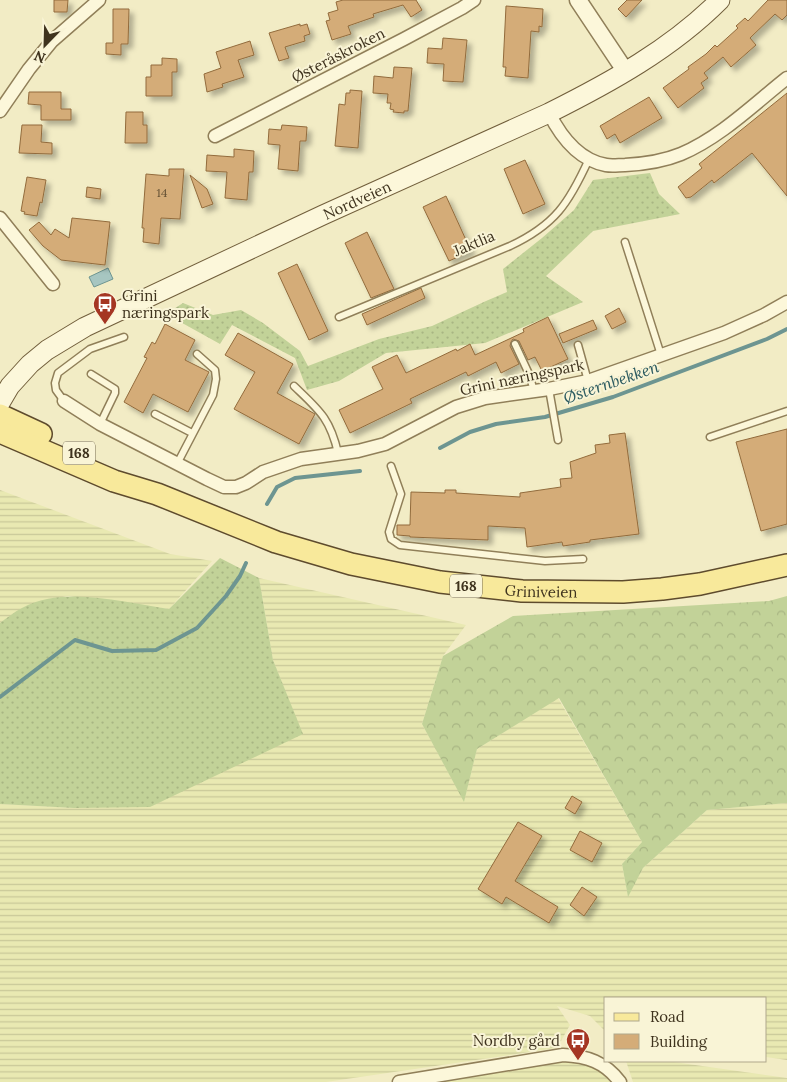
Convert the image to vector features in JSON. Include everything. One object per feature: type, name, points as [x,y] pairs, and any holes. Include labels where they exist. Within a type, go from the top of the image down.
[{"type":"main road","name":"Nordveien","points":[[0,404],[14,381],[30,364],[47,350],[85,327],[278,236],[549,113],[626,72],[677,37],[720,0]]},
{"type":"main road","name":"Griniveien","points":[[0,415],[117,471],[157,494]]},
{"type":"main road","name":"Griniveien","points":[[0,432],[114,481],[157,494],[226,523],[315,554],[395,574],[481,588],[579,593],[652,590],[728,579],[787,566]]},
{"type":"street","points":[[0,111],[29,69],[52,41],[98,0]]},
{"type":"street","name":"Østeråskroken","points":[[215,136],[412,35],[474,0]]},
{"type":"street","points":[[578,0],[626,72]]},
{"type":"street","points":[[549,113],[566,140],[577,152],[589,160],[607,165],[643,164],[681,154],[716,134],[787,78]]},
{"type":"street","points":[[0,218],[53,284]]},
{"type":"street","name":"Grini næringspark","points":[[64,401],[100,424],[176,464],[224,487],[236,487],[264,472],[301,459],[358,451],[385,444],[456,407],[485,398],[534,392],[588,381],[724,333],[764,315],[787,302]]},
{"type":"street","points":[[399,1082],[550,1057],[576,1056],[595,1061],[608,1069],[620,1082]]},
{"type":"lane","name":"Jaktlia","points":[[339,317],[510,246],[533,233],[562,209],[577,187],[589,160]]},
{"type":"lane","points":[[625,242],[661,356]]},
{"type":"lane","name":"Grini næringspark","points":[[64,401],[56,390],[55,383],[58,373],[90,349],[124,337]]},
{"type":"lane","points":[[515,344],[530,374],[534,392]]},
{"type":"lane","points":[[578,345],[588,381]]},
{"type":"lane","points":[[176,464],[213,395],[216,378],[214,370],[196,354]]},
{"type":"lane","points":[[91,374],[115,389],[115,393],[100,424]]},
{"type":"lane","points":[[294,386],[326,418],[334,434],[338,453]]},
{"type":"lane","points":[[550,389],[558,440]]},
{"type":"lane","points":[[710,437],[787,411]]},
{"type":"lane","points":[[155,414],[192,433]]},
{"type":"lane","points":[[391,466],[401,494],[389,532],[391,539],[400,545],[545,560],[583,559]]},
{"type":"green space","points":[[650,173],[659,194],[680,214],[593,231],[546,276],[583,302],[485,343],[386,353],[339,381],[307,390],[295,358],[232,325],[220,344],[166,314],[183,303],[213,315],[241,310],[263,323],[300,351],[308,366],[379,339],[432,326],[507,292],[503,269],[574,210],[593,180]]},
{"type":"green space","points":[[0,490],[170,554],[212,561],[169,609],[68,596],[45,600],[23,608],[0,623]]},
{"type":"green space","points":[[220,558],[259,578],[273,660],[303,734],[150,807],[74,808],[0,804],[0,623],[22,608],[39,601],[57,598],[95,598],[169,609]]},
{"type":"green space","points":[[259,578],[466,625],[443,656],[422,724],[464,801],[477,749],[558,698],[642,842],[622,864],[628,896],[643,868],[707,810],[787,803],[787,1060],[767,1057],[767,997],[604,997],[604,1030],[590,1016],[557,1006],[570,1025],[557,1048],[326,1082],[0,1082],[0,804],[74,808],[302,734],[273,660]]},
{"type":"green space","points":[[787,596],[787,803],[707,810],[643,868],[628,897],[622,864],[642,842],[559,698],[477,749],[464,802],[422,724],[443,656],[513,616],[769,601]]},
{"type":"green space","points":[[586,1061],[611,1077],[613,1082],[416,1082],[552,1062]]},
{"type":"green space","points":[[626,1062],[674,1062],[787,1078],[787,1082],[633,1082]]},
{"type":"water","points":[[108,268],[113,279],[94,287],[89,277]]},
{"type":"building","points":[[54,0],[68,0],[67,12],[54,12]]},
{"type":"building","points":[[343,0],[416,0],[422,10],[411,17],[403,5],[373,14],[374,17],[348,26],[351,34],[332,40],[326,21],[330,20],[328,13],[338,10],[336,2]]},
{"type":"building","points":[[627,0],[642,0],[626,17],[618,9]]},
{"type":"building","points":[[768,0],[787,0],[787,15],[782,20],[775,14],[750,38],[756,45],[731,67],[723,57],[704,73],[708,78],[701,83],[704,88],[678,108],[663,88],[689,69],[688,67],[715,45],[717,47],[738,28],[736,26],[745,18],[748,21]]},
{"type":"building","points":[[506,6],[543,9],[542,27],[539,26],[539,32],[531,31],[528,78],[505,76],[506,67],[503,67]]},
{"type":"building","points":[[113,9],[129,9],[128,44],[121,44],[121,55],[106,54],[106,43],[113,43]]},
{"type":"building","points":[[300,24],[300,26],[307,24],[310,34],[304,36],[305,41],[285,47],[289,58],[279,61],[269,33]]},
{"type":"building","points":[[443,38],[467,40],[463,82],[443,81],[444,64],[427,63],[428,48],[442,49]]},
{"type":"building","points":[[250,41],[254,55],[238,60],[244,77],[222,84],[223,87],[207,92],[204,74],[221,68],[216,52]]},
{"type":"building","points":[[162,58],[177,59],[177,72],[172,72],[172,96],[146,96],[146,77],[151,77],[151,65],[162,65]]},
{"type":"building","points":[[394,67],[412,68],[408,111],[404,111],[404,113],[393,112],[394,110],[390,109],[391,103],[387,103],[388,94],[373,93],[374,76],[393,78]]},
{"type":"building","points":[[350,90],[362,91],[358,148],[335,146],[339,104],[345,105],[346,93],[350,93]]},
{"type":"building","points":[[29,92],[61,92],[61,109],[71,109],[71,120],[41,120],[41,105],[28,104]]},
{"type":"building","points":[[787,93],[787,196],[752,153],[714,183],[712,180],[691,197],[686,198],[678,187],[702,168],[699,164]]},
{"type":"building","points":[[649,97],[662,118],[620,143],[615,134],[607,139],[600,126]]},
{"type":"building","points":[[126,112],[143,112],[143,125],[147,125],[147,143],[125,143]]},
{"type":"building","points":[[22,125],[42,125],[41,142],[52,143],[52,154],[19,153]]},
{"type":"building","points":[[282,125],[307,127],[306,141],[300,141],[298,171],[278,169],[280,145],[268,144],[269,129],[281,130]]},
{"type":"building","points":[[234,149],[254,151],[253,172],[249,172],[247,200],[225,198],[227,172],[206,171],[207,155],[234,157]]},
{"type":"building","points":[[525,160],[545,204],[523,214],[504,169]]},
{"type":"building","points":[[169,169],[184,169],[180,219],[161,218],[159,244],[143,242],[144,228],[142,228],[146,174],[169,176]]},
{"type":"building","points":[[190,175],[207,189],[213,204],[202,208]]},
{"type":"building","points":[[27,177],[46,180],[42,203],[40,202],[37,216],[24,214],[25,212],[21,211]]},
{"type":"building","points":[[87,187],[101,189],[100,199],[86,197]]},
{"type":"building","points":[[446,196],[471,251],[449,261],[423,207]]},
{"type":"building","points":[[72,218],[110,222],[105,265],[61,260],[43,246],[29,230],[39,222],[51,235],[55,229],[69,238]]},
{"type":"building","points":[[367,232],[394,289],[371,298],[345,243]]},
{"type":"building","points":[[297,264],[328,331],[309,340],[278,273]]},
{"type":"building","points":[[421,288],[425,298],[367,325],[362,314]]},
{"type":"building","points":[[619,308],[626,322],[612,329],[605,316]]},
{"type":"building","points":[[548,317],[568,359],[542,371],[535,357],[528,360],[519,341],[513,339],[510,346],[519,364],[501,373],[496,362],[468,376],[466,372],[410,399],[412,403],[350,433],[339,410],[383,389],[372,367],[397,355],[406,373],[470,344],[475,355],[524,332],[523,329]]},
{"type":"building","points":[[593,320],[597,329],[563,343],[559,334]]},
{"type":"building","points":[[165,324],[195,340],[185,360],[209,372],[188,412],[153,394],[143,413],[124,402],[147,358],[144,357],[152,342],[155,344]]},
{"type":"building","points":[[238,333],[293,364],[277,393],[315,414],[299,444],[234,409],[255,372],[225,355]]},
{"type":"building","points":[[787,429],[787,524],[761,531],[736,442]]},
{"type":"building","points":[[625,433],[639,534],[590,540],[590,542],[563,546],[562,542],[527,547],[525,528],[488,526],[488,540],[397,535],[397,525],[410,525],[411,492],[445,493],[445,490],[456,490],[456,493],[520,497],[520,493],[561,487],[560,479],[572,478],[570,462],[596,453],[595,445],[610,443],[609,435]]},
{"type":"building","points":[[572,796],[582,802],[575,814],[565,808]]},
{"type":"building","points":[[518,822],[542,836],[515,881],[558,907],[549,923],[506,897],[502,904],[478,889]]},
{"type":"building","points":[[580,831],[602,843],[592,862],[570,850]]},
{"type":"building","points":[[582,887],[597,897],[584,916],[570,905]]},
{"type":"waterway","name":"Østernbekken","points":[[440,448],[470,432],[496,424],[545,417],[613,397],[767,339],[787,329]]},
{"type":"waterway","name":"Østernbekken","points":[[267,504],[277,487],[295,478],[360,471]]},
{"type":"waterway","name":"Østernbekken","points":[[0,697],[75,640],[112,651],[156,650],[197,628],[226,596],[240,576],[246,563]]},
{"type":"place","name":"Grini næringspark","points":[[105,325]]},
{"type":"place","name":"Nordby gård","points":[[578,1061]]}]
